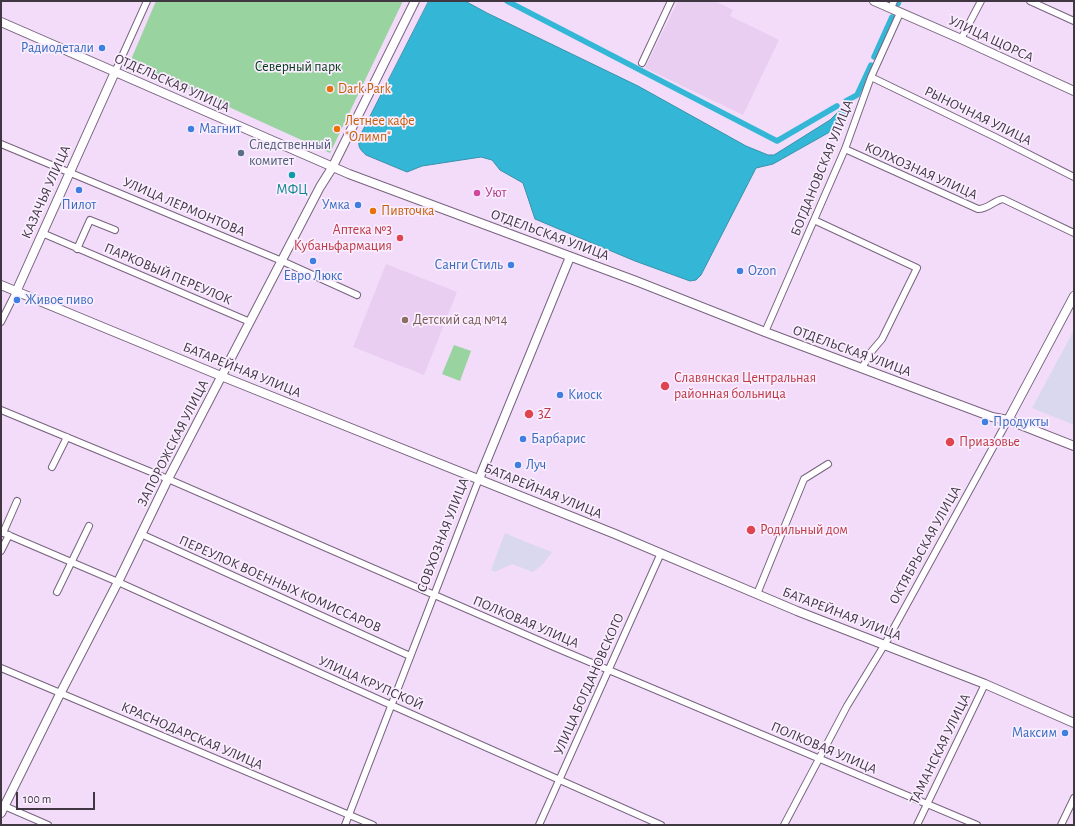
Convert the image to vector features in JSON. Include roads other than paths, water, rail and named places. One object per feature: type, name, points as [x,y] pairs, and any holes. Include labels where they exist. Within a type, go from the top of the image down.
[{"type":"street","points":[[115,72],[147,1]]},
{"type":"street","name":"ЗАПОРОЖСКАЯ УЛИЦА","points":[[2,808],[118,582],[168,479],[221,376],[320,187],[332,168],[415,1]]},
{"type":"street","points":[[642,64],[671,1]]},
{"type":"street","name":"УЛИЦА ЩОРСА","points":[[874,1],[892,5],[900,13],[961,39],[1074,91]]},
{"type":"street","points":[[961,39],[981,1]]},
{"type":"street","points":[[1030,1],[1074,21]]},
{"type":"street","name":"БОГДАНОВСКАЯ УЛИЦА","points":[[765,332],[845,149],[871,77],[900,13]]},
{"type":"street","name":"ОТДЕЛЬСКАЯ УЛИЦА","points":[[1,22],[332,168],[765,332],[992,417],[1008,420],[1074,446]]},
{"type":"street","name":"КАЗАЧЬЯ УЛИЦА","points":[[1,322],[16,292],[115,72]]},
{"type":"street","name":"РЫНОЧНАЯ УЛИЦА","points":[[871,77],[1074,177]]},
{"type":"street","name":"УЛИЦА ЛЕРМОНТОВА","points":[[1,144],[282,261],[358,295]]},
{"type":"street","name":"КОЛХОЗНАЯ УЛИЦА","points":[[845,149],[978,209],[984,209],[996,200],[1003,199],[1074,233]]},
{"type":"street","name":"ПАРКОВЫЙ ПЕРЕУЛОК","points":[[77,249],[90,220],[115,230]]},
{"type":"street","points":[[814,220],[916,268],[882,339],[871,352],[862,368]]},
{"type":"street","name":"ПАРКОВЫЙ ПЕРЕУЛОК","points":[[42,233],[250,322]]},
{"type":"street","name":"СОВХОЗНАЯ УЛИЦА","points":[[345,825],[434,595],[570,257]]},
{"type":"street","name":"БАТАРЕЙНАЯ УЛИЦА","points":[[1,285],[221,376],[661,553],[797,611],[885,644],[984,684],[1074,723]]},
{"type":"street","name":"ОКТЯБРЬСКАЯ УЛИЦА","points":[[784,825],[846,706],[885,644],[1074,296]]},
{"type":"street","name":"ПОЛКОВАЯ УЛИЦА","points":[[1,410],[168,479],[434,595],[977,825]]},
{"type":"street","points":[[52,467],[67,437]]},
{"type":"street","points":[[757,594],[804,479],[828,464]]},
{"type":"street","points":[[1,551],[4,533],[17,501]]},
{"type":"street","points":[[57,592],[90,526]]},
{"type":"street","name":"УЛИЦА КРУПСКОЙ","points":[[4,533],[118,582],[391,706],[560,779],[661,825]]},
{"type":"street","name":"ПЕРЕУЛОК ВОЕННЫХ КОМИССАРОВ","points":[[141,534],[410,656]]},
{"type":"street","name":"УЛИЦА БОГДАНОВСКОГО","points":[[539,825],[610,670],[661,553]]},
{"type":"street","name":"КРАСНОДАРСКАЯ УЛИЦА","points":[[1,668],[373,825]]},
{"type":"street","name":"ТАМАНСКАЯ УЛИЦА","points":[[917,825],[926,803],[984,684]]},
{"type":"street","points":[[1060,825],[1074,798]]},
{"type":"street","points":[[2,808],[48,825]]},
{"type":"water","points":[[429,1],[465,1],[638,86],[746,146],[768,155],[774,155],[830,120],[842,108],[846,109],[847,113],[845,118],[835,129],[773,164],[756,168],[701,275],[696,280],[690,281],[635,261],[535,219],[523,183],[500,170],[492,160],[481,157],[422,166],[407,172],[366,155],[360,149],[360,136]]},
{"type":"waterway","points":[[507,1],[777,141],[837,106]]},
{"type":"waterway","points":[[874,57],[892,17]]},
{"type":"waterway","points":[[846,101],[857,95],[871,65]]},
{"type":"place","name":"Радиодетали","points":[[102,48]]},
{"type":"place","name":"Dark Park","points":[[330,89]]},
{"type":"place","name":"Магнит","points":[[191,129]]},
{"type":"place","name":"Летнее кафе \"Олимп\"","points":[[337,129]]},
{"type":"place","name":"Следственный комитет","points":[[241,153]]},
{"type":"place","name":"МФЦ","points":[[292,175]]},
{"type":"place","name":"Пилот","points":[[79,190]]},
{"type":"place","name":"Уют","points":[[477,193]]},
{"type":"place","name":"Умка","points":[[358,205]]},
{"type":"place","name":"Пивточка","points":[[373,211]]},
{"type":"place","name":"Аптека №3 Кубаньфармация","points":[[400,238]]},
{"type":"place","name":"Евро Люкс","points":[[313,261]]},
{"type":"place","name":"Санги Стиль","points":[[511,265]]},
{"type":"place","name":"Ozon","points":[[740,271]]},
{"type":"place","name":"Живое пиво","points":[[17,300]]},
{"type":"place","name":"Детский сад №14","points":[[405,320]]},
{"type":"place","name":"Славянская Центральная районная больница","points":[[665,386]]},
{"type":"place","name":"Киоск","points":[[560,395]]},
{"type":"place","name":"3Z","points":[[529,414]]},
{"type":"place","name":"Продукты","points":[[985,422]]},
{"type":"place","name":"Барбарис","points":[[523,439]]},
{"type":"place","name":"Приазовье","points":[[950,442]]},
{"type":"place","name":"Луч","points":[[518,465]]},
{"type":"place","name":"Родильный дом","points":[[751,530]]},
{"type":"place","name":"Максим","points":[[1065,733]]},
{"type":"park label","name":"Северный парк","points":[[298,67]]}]
